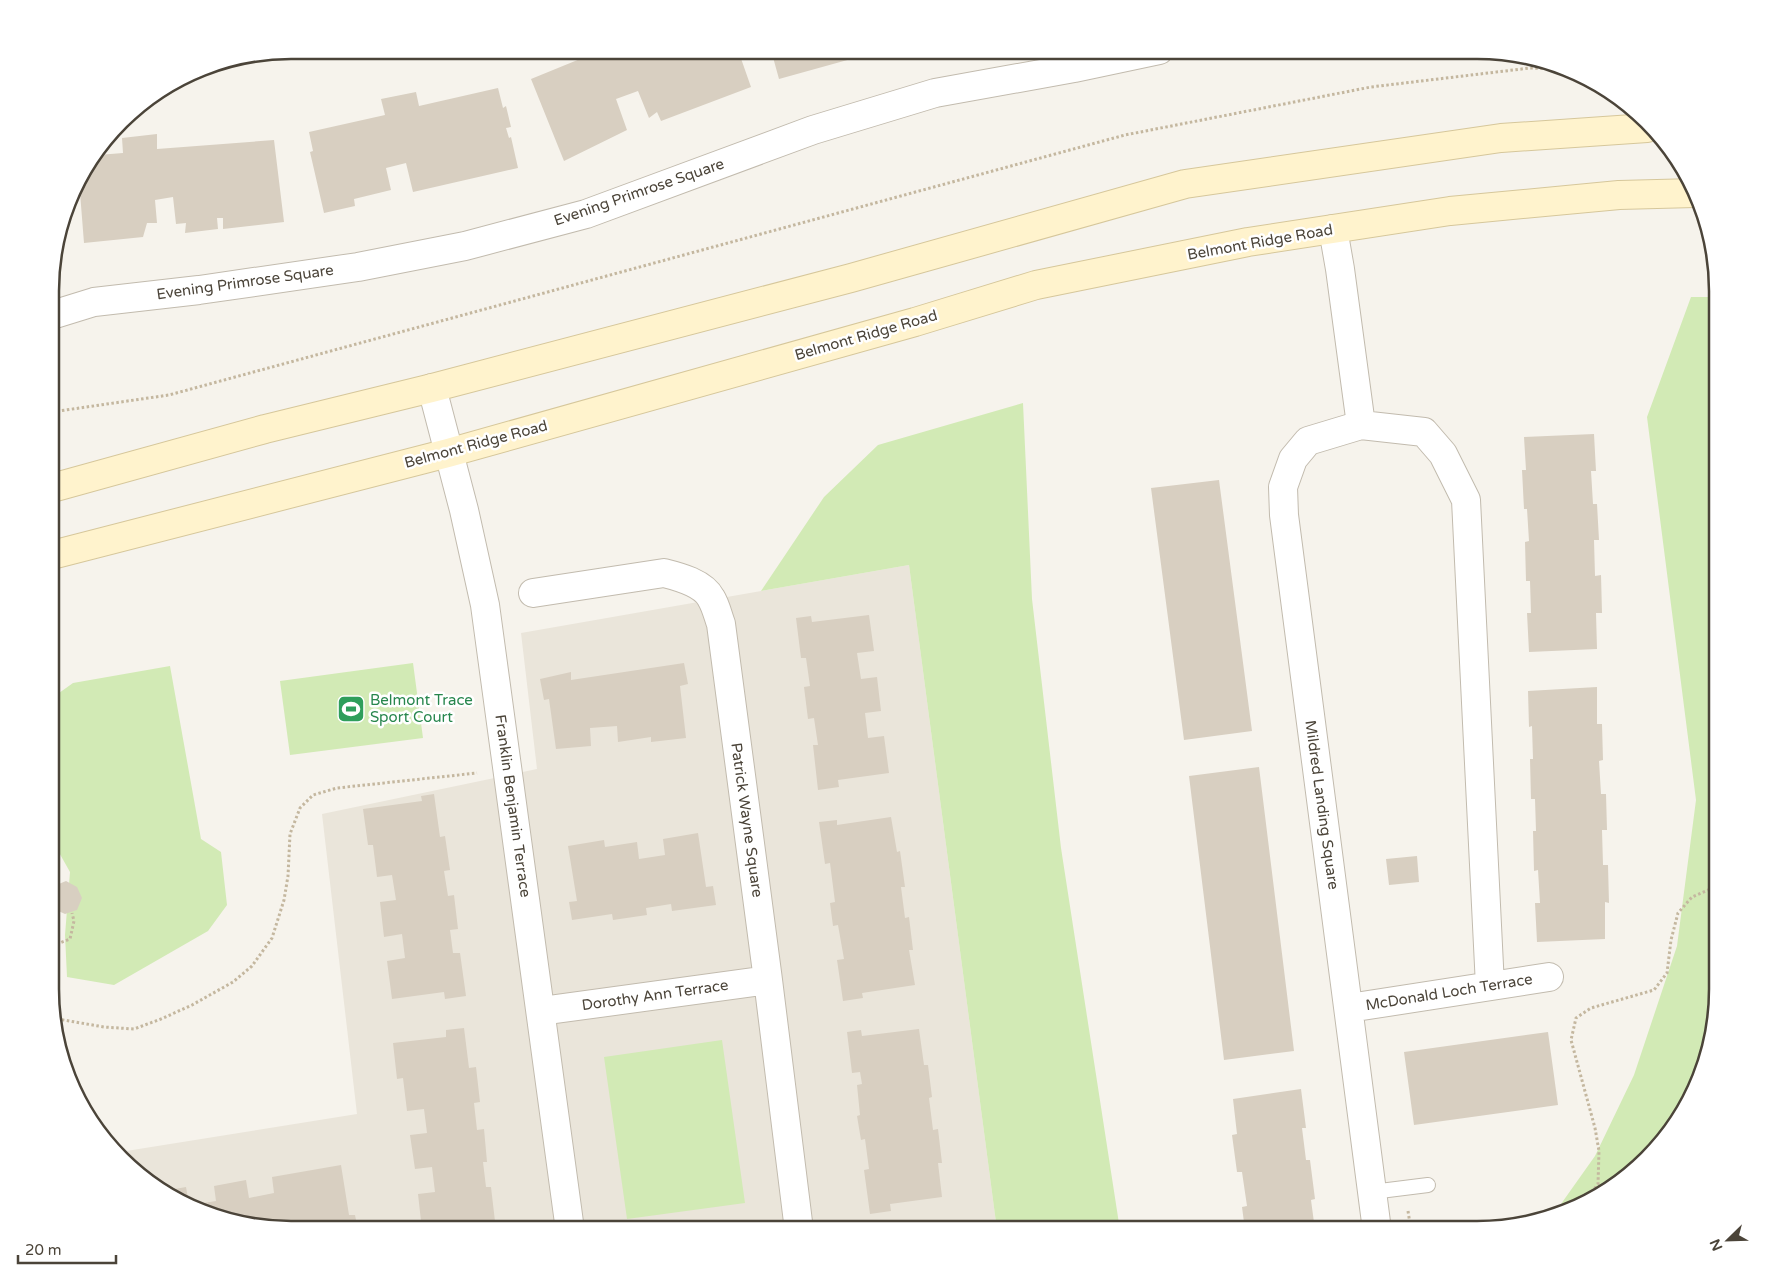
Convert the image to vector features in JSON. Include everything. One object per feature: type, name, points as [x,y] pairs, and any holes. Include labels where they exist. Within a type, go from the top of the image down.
[{"type":"main road","points":[[59,486],[265,429],[432,388],[852,278],[1184,184],[1501,138],[1642,128]]},
{"type":"main road","name":"Belmont Ridge Road","points":[[59,553],[448,453],[905,325],[1036,285],[1248,242],[1450,211],[1619,196],[1688,193]]},
{"type":"street","name":"Evening Primrose Square","points":[[59,312],[94,302],[199,290],[358,267],[465,246],[586,214],[813,130],[935,93],[1116,59]]},
{"type":"street","points":[[1333,229],[1361,425]]},
{"type":"street","name":"Franklin Benjamin Terrace","points":[[432,388],[464,510],[485,604],[569,1221]]},
{"type":"street","name":"Mildred Landing Square","points":[[1376,1221],[1284,515],[1283,487],[1293,458],[1308,441],[1361,425],[1424,432],[1443,454],[1466,500],[1490,986]]},
{"type":"street","name":"Patrick Wayne Square","points":[[533,594],[664,573],[696,584],[711,597],[721,624],[798,1221]]},
{"type":"street","name":"McDonald Loch Terrace","points":[[1349,1008],[1549,977]]},
{"type":"street","name":"Dorothy Ann Terrace","points":[[541,1011],[768,980]]},
{"type":"lane","points":[[1372,1192],[1428,1185]]},
{"type":"path","points":[[59,411],[169,395],[1125,135],[1371,87],[1530,68],[1541,68]]},
{"type":"path","points":[[61,1020],[104,1027],[134,1029],[161,1020],[192,1005],[232,982],[252,966],[272,938],[288,876],[290,834],[300,808],[313,795],[337,788],[507,768]]},
{"type":"path","points":[[1594,1189],[1598,1184],[1599,1151],[1595,1128],[1571,1040],[1576,1018],[1590,1008],[1654,990],[1667,973],[1671,940],[1678,913],[1692,897],[1709,890]]},
{"type":"path","points":[[59,943],[70,939],[74,921],[72,913]]},
{"type":"shaded area","points":[[909,565],[996,1221],[276,1221],[246,1217],[202,1204],[162,1182],[138,1164],[125,1151],[357,1114],[322,814],[537,769],[521,633]]},
{"type":"green space","points":[[1691,297],[1709,297],[1709,1004],[1705,1034],[1692,1078],[1670,1118],[1652,1142],[1630,1164],[1606,1182],[1559,1206],[1595,1156],[1634,1075],[1677,946],[1696,800],[1647,417]]},
{"type":"green space","points":[[1023,403],[1032,599],[1061,848],[1119,1221],[996,1221],[909,565],[761,591],[824,497],[878,445]]},
{"type":"green space","name":"Belmont Trace Sport Court","points":[[413,663],[423,738],[290,755],[280,681]]},
{"type":"green space","points":[[170,666],[201,839],[221,852],[227,905],[208,931],[114,985],[67,977],[65,935],[70,872],[59,852],[59,693],[73,683]]},
{"type":"green space","points":[[722,1040],[745,1203],[627,1219],[604,1057]]},
{"type":"building","points":[[580,59],[741,59],[751,87],[661,121],[657,112],[649,118],[638,91],[616,99],[627,130],[564,161],[531,79]]},
{"type":"building","points":[[773,59],[851,59],[779,79]]},
{"type":"building","points":[[498,88],[503,108],[506,106],[511,127],[506,128],[509,138],[511,137],[518,168],[413,192],[406,163],[386,168],[391,190],[354,199],[355,206],[324,213],[310,152],[313,151],[309,132],[385,115],[381,99],[416,92],[419,106]]},
{"type":"building","points":[[157,134],[157,149],[274,140],[284,222],[223,229],[223,218],[217,218],[218,229],[185,233],[186,223],[176,224],[173,197],[155,200],[157,223],[147,223],[143,237],[84,243],[80,194],[104,155],[123,153],[122,138]]},
{"type":"building","points":[[1594,434],[1596,471],[1591,471],[1593,504],[1597,504],[1599,540],[1594,540],[1595,576],[1601,575],[1602,613],[1596,613],[1597,649],[1529,652],[1527,613],[1531,613],[1530,581],[1526,581],[1525,542],[1529,541],[1527,509],[1524,509],[1522,470],[1526,470],[1524,437]]},
{"type":"building","points":[[1219,480],[1252,731],[1184,740],[1151,488]]},
{"type":"building","points":[[869,615],[874,651],[857,653],[861,679],[877,677],[881,711],[865,713],[868,738],[884,736],[889,773],[838,780],[839,787],[818,790],[813,745],[818,745],[814,718],[808,719],[804,687],[810,686],[806,658],[801,658],[796,618],[811,616],[812,622]]},
{"type":"building","points":[[684,663],[688,684],[680,686],[686,738],[651,742],[651,737],[618,742],[617,726],[590,728],[591,746],[556,749],[549,699],[544,700],[540,679],[571,672],[571,680]]},
{"type":"building","points":[[1597,687],[1597,724],[1602,724],[1603,760],[1599,761],[1601,794],[1606,794],[1607,830],[1602,830],[1603,865],[1608,865],[1609,903],[1605,902],[1605,939],[1537,942],[1535,903],[1540,903],[1538,870],[1534,871],[1533,831],[1536,831],[1535,799],[1531,799],[1530,759],[1533,759],[1532,726],[1529,727],[1528,691]]},
{"type":"building","points":[[1259,767],[1294,1051],[1224,1060],[1189,776]]},
{"type":"building","points":[[434,794],[440,837],[445,836],[450,870],[444,871],[448,896],[454,895],[458,929],[450,930],[453,953],[460,953],[466,996],[445,999],[444,992],[392,999],[387,961],[405,958],[402,934],[384,937],[380,902],[396,900],[392,875],[377,877],[373,845],[368,845],[363,809],[422,801],[421,796]]},
{"type":"building","points":[[891,817],[897,852],[900,851],[905,887],[901,887],[905,918],[909,917],[913,950],[909,950],[915,985],[862,993],[863,998],[843,1001],[837,960],[844,959],[838,925],[833,926],[830,903],[835,902],[830,863],[825,864],[819,822],[837,820],[837,825]]},
{"type":"building","points":[[698,833],[706,887],[713,886],[716,905],[672,911],[671,904],[646,908],[647,915],[613,920],[612,914],[572,920],[569,902],[577,901],[568,846],[604,840],[605,847],[637,842],[639,859],[665,855],[663,839]]},
{"type":"building","points":[[1417,856],[1419,882],[1389,885],[1386,859]]},
{"type":"building","points":[[66,881],[77,887],[82,898],[77,910],[65,914],[59,911],[59,884]]},
{"type":"building","points":[[464,1028],[469,1068],[476,1067],[480,1102],[474,1103],[477,1130],[484,1129],[487,1162],[483,1162],[486,1187],[491,1187],[495,1221],[421,1221],[418,1194],[435,1192],[432,1167],[415,1169],[410,1135],[427,1133],[424,1109],[407,1111],[403,1078],[397,1079],[393,1043],[446,1037],[446,1030]]},
{"type":"building","points":[[919,1029],[924,1065],[928,1065],[932,1097],[929,1098],[933,1130],[938,1129],[942,1163],[938,1163],[942,1197],[890,1204],[891,1211],[870,1214],[864,1170],[869,1169],[865,1139],[861,1140],[857,1116],[860,1115],[857,1085],[862,1084],[860,1072],[852,1073],[847,1032],[861,1030],[862,1036]]},
{"type":"building","points":[[1548,1032],[1558,1105],[1414,1125],[1404,1052]]},
{"type":"building","points":[[1301,1089],[1306,1128],[1302,1128],[1306,1160],[1310,1160],[1315,1199],[1311,1200],[1314,1221],[1244,1221],[1242,1207],[1247,1206],[1242,1172],[1237,1172],[1232,1135],[1237,1134],[1233,1099]]},
{"type":"building","points":[[341,1165],[349,1215],[355,1215],[356,1221],[276,1221],[246,1217],[201,1203],[216,1201],[214,1186],[246,1180],[249,1198],[274,1193],[272,1177]]},
{"type":"building","points":[[186,1187],[188,1197],[175,1190]]},
{"type":"place","name":"Belmont Trace Sport Court","points":[[351,709]]}]
